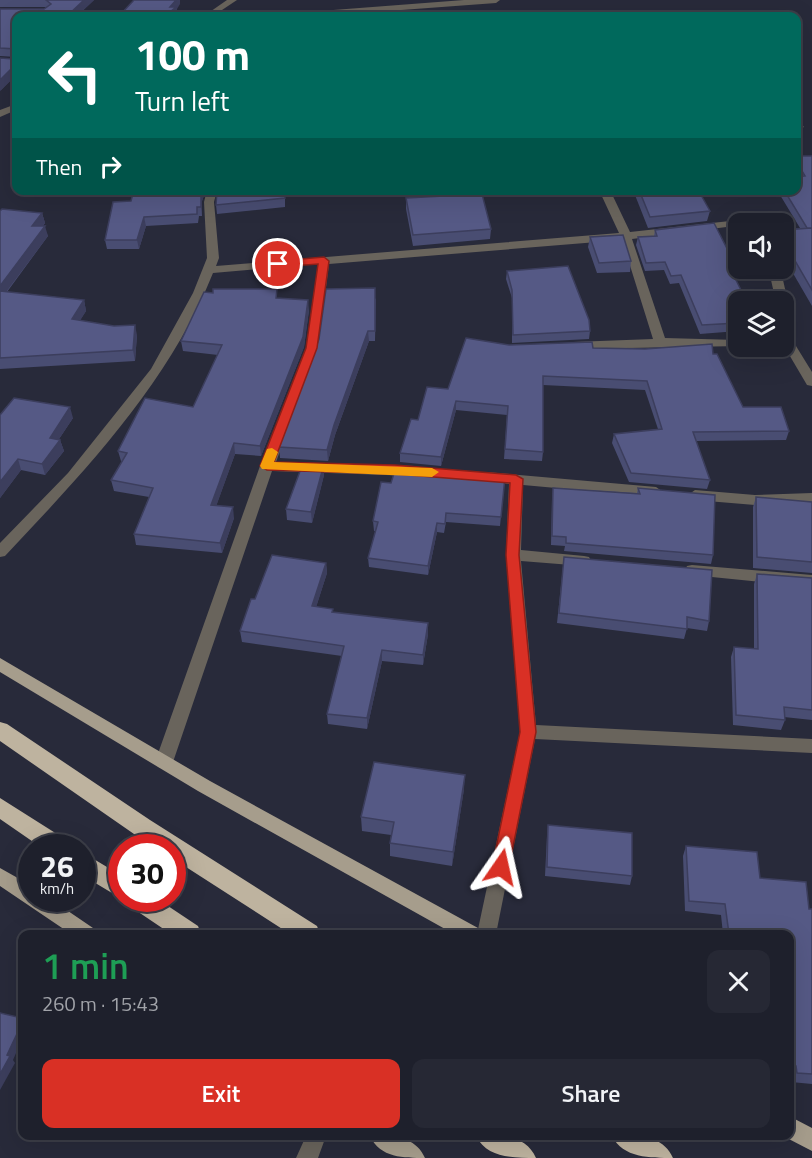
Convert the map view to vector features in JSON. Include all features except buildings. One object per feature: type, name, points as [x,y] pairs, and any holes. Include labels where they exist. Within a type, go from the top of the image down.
[{"type":"highway","points":[[0,730],[142,826],[303,930]]},
{"type":"highway","points":[[0,807],[40,834]]},
{"type":"highway","points":[[157,912],[184,930]]},
{"type":"highway","points":[[495,1140],[523,1158]]},
{"type":"highway","points":[[631,1140],[660,1158]]},
{"type":"main road","points":[[0,664],[164,762],[464,930]]},
{"type":"main road","points":[[0,876],[18,888]]},
{"type":"main road","points":[[53,912],[80,930]]},
{"type":"main road","points":[[794,1130],[812,1140]]},
{"type":"main road","points":[[387,1140],[414,1158]]},
{"type":"street","points":[[214,12],[233,0]]},
{"type":"street","points":[[344,12],[496,0]]},
{"type":"street","points":[[0,552],[73,476],[156,371],[199,293],[213,258],[209,202],[211,195]]},
{"type":"street","points":[[606,195],[626,236],[660,342]]},
{"type":"street","points":[[208,270],[626,236],[728,222]]},
{"type":"street","points":[[164,762],[267,466],[312,348],[324,261]]},
{"type":"street","points":[[558,346],[660,342],[728,344]]},
{"type":"street","points":[[794,356],[812,382]]},
{"type":"street","points":[[267,466],[428,472]]},
{"type":"street","points":[[472,476],[755,500],[812,498]]},
{"type":"street","points":[[488,930],[528,732],[513,555],[516,479]]},
{"type":"street","points":[[513,555],[605,563]]},
{"type":"street","points":[[674,569],[812,580]]},
{"type":"street","points":[[528,732],[812,746]]},
{"type":"street","points":[[307,1158],[314,1140]]},
{"type":"slow traffic","points":[[272,452],[267,466],[432,472]]},
{"type":"route","points":[[278,264],[324,261],[312,348],[267,466],[395,469],[516,479],[513,555],[528,732],[501,867]]}]
